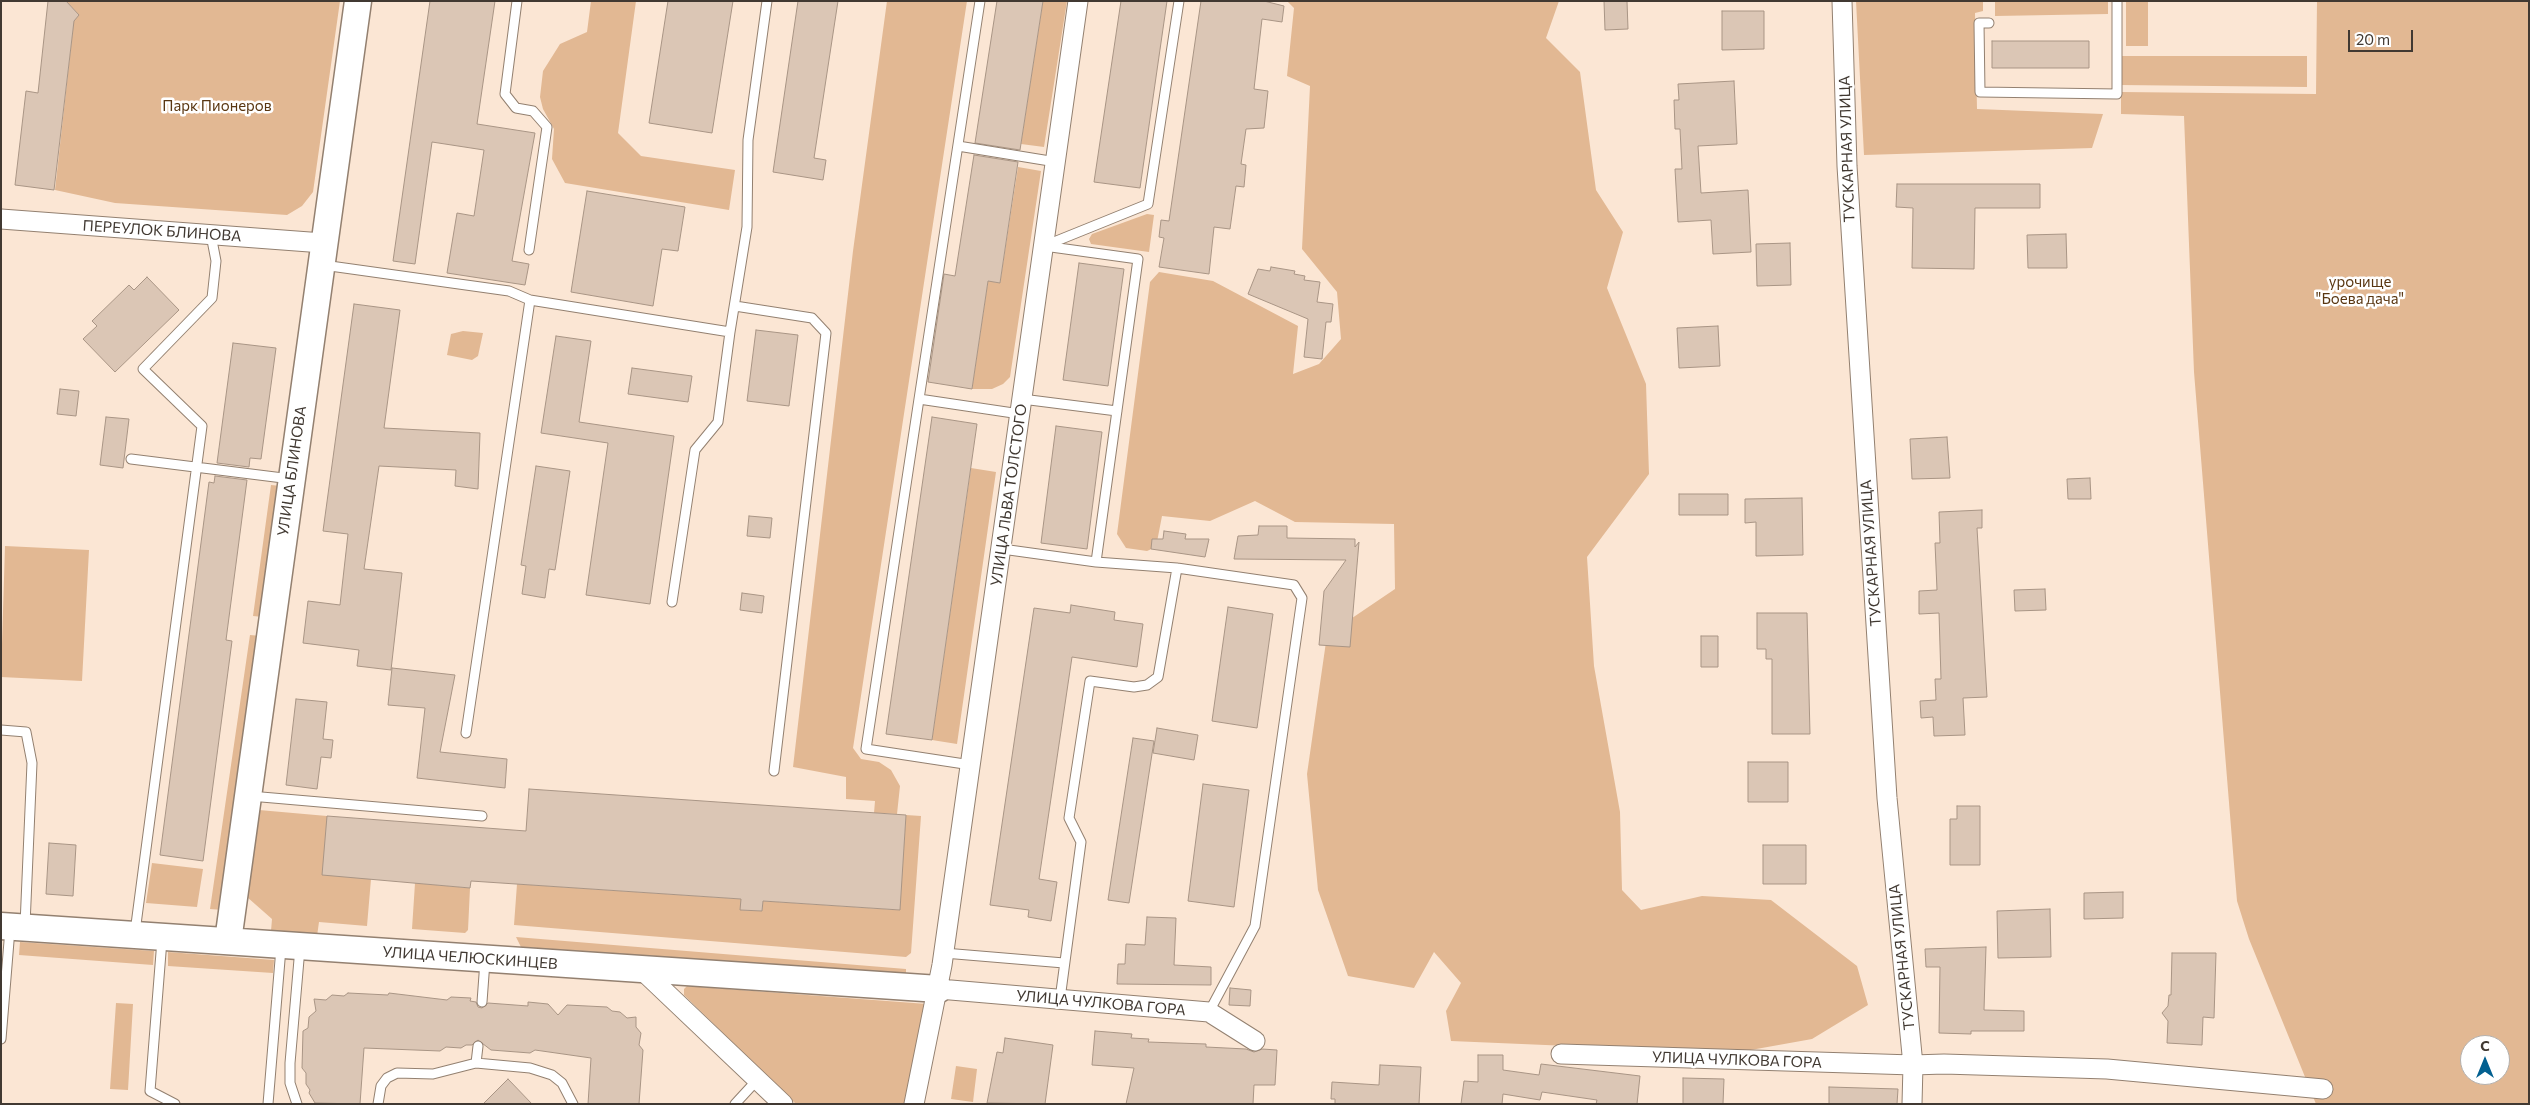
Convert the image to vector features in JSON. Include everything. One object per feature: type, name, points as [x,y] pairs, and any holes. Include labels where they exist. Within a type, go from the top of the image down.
[{"type":"street","name":"УЛИЦА БЛИНОВА","points":[[228,941],[358,1]]},
{"type":"street","name":"УЛИЦА ЛЬВА ТОЛСТОГО","points":[[914,1104],[944,952],[1078,1]]},
{"type":"street","name":"ТУСКАРНАЯ УЛИЦА","points":[[1842,1],[1846,166],[1887,798],[1913,1065],[1912,1104]]},
{"type":"street","name":"ПЕРЕУЛОК БЛИНОВА","points":[[1,219],[211,235],[322,254]]},
{"type":"street","name":"УЛИЦА ЧЕЛЮСКИНЦЕВ","points":[[12,926],[938,989]]},
{"type":"street","points":[[641,969],[784,1104]]},
{"type":"street","name":"УЛИЦА ЧУЛКОВА ГОРА","points":[[938,989],[1209,1012],[1255,1041]]},
{"type":"street","name":"УЛИЦА ЧУЛКОВА ГОРА","points":[[1562,1054],[2107,1069],[2323,1089]]},
{"type":"lane","points":[[517,1],[504,94],[516,108],[533,111],[547,128],[530,250]]},
{"type":"lane","points":[[672,602],[695,450],[718,422],[747,227],[748,140],[767,1]]},
{"type":"lane","points":[[971,765],[866,749],[980,1]]},
{"type":"lane","points":[[1044,246],[1148,204],[1179,1]]},
{"type":"lane","points":[[1989,23],[1979,23],[1980,92],[2117,94],[2117,1]]},
{"type":"lane","points":[[958,146],[1056,162]]},
{"type":"lane","points":[[134,935],[202,426],[143,369],[212,298],[216,262],[211,235]]},
{"type":"lane","points":[[1044,246],[1138,259],[1096,562]]},
{"type":"lane","points":[[322,254],[509,291],[530,300],[730,332]]},
{"type":"lane","points":[[466,734],[530,300]]},
{"type":"lane","points":[[734,306],[812,318],[826,333],[774,771]]},
{"type":"lane","points":[[919,400],[1117,411]]},
{"type":"lane","points":[[131,459],[291,479]]},
{"type":"lane","points":[[1002,549],[1096,562],[1177,568],[1294,584],[1302,598],[1255,926],[1209,1012]]},
{"type":"lane","points":[[1060,999],[1081,842],[1069,818],[1090,681],[1134,687],[1147,685],[1158,677],[1177,568]]},
{"type":"lane","points":[[1,730],[26,732],[32,763],[12,926],[1,1039]]},
{"type":"lane","points":[[247,796],[482,816]]},
{"type":"lane","points":[[162,937],[150,1091],[175,1104]]},
{"type":"lane","points":[[268,1104],[291,945]]},
{"type":"lane","points":[[291,945],[290,1082],[297,1104]]},
{"type":"lane","points":[[944,952],[1064,964]]},
{"type":"lane","points":[[482,1002],[486,959]]},
{"type":"lane","points":[[476,1063],[478,1046]]},
{"type":"lane","points":[[378,1104],[381,1086],[387,1078],[397,1073],[433,1074],[476,1063],[530,1068],[552,1075],[562,1083],[573,1104]]},
{"type":"lane","points":[[735,1104],[758,1079]]},
{"type":"green space","name":"Парк Пионеров","points":[[66,1],[340,1],[313,192],[302,206],[287,215],[115,203],[55,190],[73,28],[67,27],[79,15]]},
{"type":"green space","points":[[591,1],[636,1],[618,133],[641,156],[735,170],[729,210],[565,183],[552,159],[554,129],[543,109],[540,97],[543,71],[560,44],[587,32]]},
{"type":"green space","points":[[887,1],[967,1],[853,748],[861,759],[879,762],[891,770],[900,786],[897,814],[874,813],[875,801],[846,799],[846,777],[793,767],[853,251]]},
{"type":"green space","points":[[1043,1],[1067,1],[1044,147],[1021,144]]},
{"type":"green space","points":[[1287,1],[1559,1],[1546,38],[1580,72],[1596,190],[1623,232],[1607,288],[1646,384],[1649,474],[1587,557],[1594,666],[1620,812],[1622,890],[1641,910],[1702,896],[1771,900],[1857,966],[1868,1005],[1812,1039],[1734,1053],[1451,1041],[1446,1011],[1461,983],[1434,952],[1414,988],[1348,976],[1318,890],[1307,774],[1327,635],[1395,589],[1394,524],[1295,522],[1255,501],[1210,521],[1162,516],[1156,547],[1147,551],[1126,548],[1117,534],[1150,282],[1159,272],[1213,281],[1298,326],[1293,374],[1319,364],[1341,339],[1337,292],[1302,249],[1310,86],[1287,76],[1294,8]]},
{"type":"green space","points":[[1856,1],[1983,1],[1983,11],[1975,13],[1977,109],[2103,114],[2092,148],[1864,155]]},
{"type":"green space","points":[[1995,1],[2108,1],[2108,14],[1995,16]]},
{"type":"green space","points":[[2126,1],[2148,1],[2148,46],[2126,46]]},
{"type":"green space","name":"урочище \"Боева дача\"","points":[[2317,1],[2529,1],[2529,1104],[2316,1104],[2249,939],[2237,901],[2194,372],[2184,116],[2121,114],[2121,92],[2316,94]]},
{"type":"green space","points":[[2120,56],[2307,56],[2307,87],[2120,85]]},
{"type":"green space","points":[[1018,167],[1041,171],[1010,377],[1003,384],[992,389],[972,389],[988,281],[1000,283]]},
{"type":"green space","points":[[1147,214],[1154,215],[1149,252],[1091,244],[1089,239],[1092,234]]},
{"type":"green space","points":[[463,331],[483,333],[478,356],[472,360],[447,355],[451,334]]},
{"type":"green space","points":[[971,468],[996,472],[957,744],[932,740]]},
{"type":"green space","points":[[271,485],[281,486],[263,617],[253,616]]},
{"type":"green space","points":[[5,546],[89,550],[82,681],[1,677]]},
{"type":"green space","points":[[250,635],[261,636],[223,910],[210,909]]},
{"type":"green space","points":[[259,810],[327,816],[371,879],[367,926],[319,922],[317,936],[271,931],[272,919],[247,897]]},
{"type":"green space","points":[[906,815],[921,816],[911,953],[906,957],[514,925],[517,884],[741,899],[741,910],[762,911],[763,901],[899,910]]},
{"type":"green space","points":[[152,863],[203,869],[197,907],[146,903]]},
{"type":"green space","points":[[415,883],[470,888],[468,930],[465,933],[412,929]]},
{"type":"green space","points":[[516,937],[906,969],[906,976],[521,947]]},
{"type":"green space","points":[[20,942],[154,951],[153,965],[19,955]]},
{"type":"green space","points":[[168,952],[274,960],[273,973],[168,966]]},
{"type":"green space","points":[[687,986],[927,1004],[905,1104],[796,1104],[684,995],[684,989]]},
{"type":"green space","points":[[116,1003],[133,1004],[128,1090],[110,1089]]},
{"type":"green space","points":[[956,1066],[977,1069],[973,1102],[951,1099]]},
{"type":"building","points":[[48,1],[66,1],[79,15],[74,21],[54,190],[15,185],[26,91],[38,93]]},
{"type":"building","points":[[430,1],[495,1],[477,124],[535,133],[512,261],[529,264],[525,285],[447,273],[457,213],[474,216],[484,150],[432,142],[415,264],[393,261]]},
{"type":"building","points":[[668,1],[733,1],[712,133],[649,123]]},
{"type":"building","points":[[798,1],[838,1],[814,158],[826,160],[823,180],[773,172]]},
{"type":"building","points":[[997,1],[1043,1],[1020,150],[975,143]]},
{"type":"building","points":[[1121,1],[1167,1],[1140,188],[1094,182]]},
{"type":"building","points":[[1201,1],[1264,1],[1284,6],[1282,22],[1262,19],[1254,89],[1268,91],[1264,128],[1246,129],[1241,164],[1246,165],[1244,187],[1236,186],[1230,229],[1214,227],[1209,274],[1159,267],[1164,238],[1159,237],[1161,220],[1169,221]]},
{"type":"building","points":[[1604,1],[1627,1],[1628,29],[1605,30]]},
{"type":"building","points":[[1722,11],[1764,11],[1764,49],[1722,50]]},
{"type":"building","points":[[1992,41],[2089,41],[2089,68],[1992,68]]},
{"type":"building","points":[[1734,81],[1737,144],[1698,146],[1701,193],[1748,190],[1751,252],[1713,254],[1711,220],[1678,222],[1675,169],[1682,169],[1680,129],[1675,129],[1674,100],[1679,100],[1678,84]]},
{"type":"building","points":[[974,155],[1018,162],[1000,283],[988,281],[972,389],[928,382],[944,274],[955,276]]},
{"type":"building","points":[[1897,184],[2040,184],[2040,208],[1975,208],[1974,269],[1912,268],[1913,208],[1896,207]]},
{"type":"building","points":[[587,191],[685,207],[678,251],[662,249],[653,306],[571,292]]},
{"type":"building","points":[[2066,234],[2067,268],[2028,268],[2027,235]]},
{"type":"building","points":[[1790,243],[1791,285],[1757,286],[1756,244]]},
{"type":"building","points":[[1079,263],[1124,269],[1108,386],[1063,380]]},
{"type":"building","points":[[1271,267],[1295,271],[1294,274],[1305,276],[1304,280],[1320,282],[1317,302],[1333,304],[1331,322],[1326,322],[1322,359],[1304,357],[1308,319],[1248,294],[1258,269],[1270,271]]},
{"type":"building","points":[[147,277],[179,310],[115,372],[83,339],[97,326],[92,321],[129,285],[134,290]]},
{"type":"building","points":[[354,304],[400,310],[384,428],[480,433],[478,489],[455,486],[456,470],[379,466],[364,569],[402,573],[391,670],[357,666],[359,650],[303,643],[308,601],[340,605],[348,534],[323,531]]},
{"type":"building","points":[[1718,326],[1720,366],[1679,368],[1677,328]]},
{"type":"building","points":[[756,330],[798,335],[789,406],[747,401]]},
{"type":"building","points":[[556,336],[591,341],[579,422],[674,436],[650,604],[586,595],[608,443],[541,433]]},
{"type":"building","points":[[233,343],[276,348],[261,459],[250,458],[249,467],[217,463]]},
{"type":"building","points":[[632,368],[692,376],[688,402],[628,394]]},
{"type":"building","points":[[60,389],[79,391],[76,416],[57,414]]},
{"type":"building","points":[[106,417],[129,419],[123,468],[100,465]]},
{"type":"building","points":[[932,417],[977,424],[932,740],[886,734]]},
{"type":"building","points":[[1056,426],[1102,432],[1087,549],[1041,543]]},
{"type":"building","points":[[1947,437],[1950,478],[1912,479],[1910,439]]},
{"type":"building","points":[[536,466],[570,471],[555,570],[549,569],[545,598],[522,594],[526,566],[521,565]]},
{"type":"building","points":[[215,476],[247,480],[226,640],[232,641],[203,861],[160,855],[209,482],[214,483]]},
{"type":"building","points":[[2090,478],[2091,499],[2068,499],[2067,479]]},
{"type":"building","points":[[1679,494],[1728,494],[1728,515],[1679,515]]},
{"type":"building","points":[[1802,498],[1803,555],[1756,556],[1756,522],[1745,523],[1745,499]]},
{"type":"building","points":[[1982,510],[1982,528],[1977,528],[1987,697],[1963,698],[1965,735],[1934,736],[1933,717],[1921,718],[1920,701],[1936,700],[1935,679],[1941,679],[1939,613],[1919,614],[1919,591],[1937,590],[1935,543],[1940,543],[1939,512]]},
{"type":"building","points":[[749,516],[772,518],[770,538],[747,536]]},
{"type":"building","points":[[1259,526],[1287,526],[1287,538],[1355,539],[1355,547],[1359,542],[1350,647],[1319,645],[1324,591],[1346,560],[1234,559],[1238,536],[1258,535]]},
{"type":"building","points":[[1164,531],[1186,534],[1185,539],[1209,539],[1205,557],[1151,549],[1152,539],[1163,539]]},
{"type":"building","points":[[2045,589],[2046,610],[2015,611],[2014,590]]},
{"type":"building","points":[[742,593],[764,596],[762,613],[740,610]]},
{"type":"building","points":[[1071,605],[1115,612],[1114,620],[1143,624],[1137,667],[1072,657],[1039,879],[1057,882],[1051,921],[1028,917],[1029,910],[990,905],[1034,608],[1070,613]]},
{"type":"building","points":[[1228,607],[1273,614],[1257,728],[1212,721]]},
{"type":"building","points":[[1757,613],[1807,613],[1810,734],[1772,734],[1772,659],[1766,659],[1766,649],[1757,649]]},
{"type":"building","points":[[1701,636],[1718,636],[1718,667],[1701,667]]},
{"type":"building","points":[[392,668],[455,675],[440,752],[507,759],[505,788],[417,778],[425,708],[388,705]]},
{"type":"building","points":[[296,699],[327,702],[323,739],[333,740],[331,758],[321,757],[317,789],[286,785]]},
{"type":"building","points":[[1157,728],[1198,735],[1194,760],[1153,753]]},
{"type":"building","points":[[1133,738],[1154,741],[1129,903],[1108,900]]},
{"type":"building","points":[[1748,762],[1788,762],[1788,802],[1748,802]]},
{"type":"building","points":[[1203,784],[1249,790],[1234,907],[1188,901]]},
{"type":"building","points":[[529,789],[906,815],[900,910],[763,901],[762,911],[740,910],[741,899],[471,881],[470,888],[322,875],[327,816],[526,831]]},
{"type":"building","points":[[1957,806],[1980,806],[1980,865],[1950,865],[1950,819],[1957,819]]},
{"type":"building","points":[[49,843],[76,845],[73,896],[46,894]]},
{"type":"building","points":[[1763,845],[1806,845],[1806,884],[1763,884]]},
{"type":"building","points":[[2123,892],[2123,918],[2084,919],[2084,893]]},
{"type":"building","points":[[2050,909],[2051,957],[1998,958],[1997,911]]},
{"type":"building","points":[[1147,917],[1176,918],[1174,965],[1211,967],[1211,985],[1117,984],[1118,964],[1125,964],[1126,944],[1145,945]]},
{"type":"building","points":[[1986,947],[1984,1010],[2024,1011],[2024,1031],[1971,1031],[1971,1034],[1939,1033],[1940,967],[1926,967],[1925,949]]},
{"type":"building","points":[[2172,953],[2216,953],[2214,1018],[2203,1017],[2202,1045],[2167,1043],[2168,1021],[2162,1013],[2168,1006],[2169,995],[2171,995]]},
{"type":"building","points":[[1230,988],[1251,990],[1250,1006],[1229,1005]]},
{"type":"building","points":[[348,993],[388,995],[389,993],[447,1000],[451,997],[471,998],[470,1001],[476,1002],[478,1007],[482,1008],[488,1003],[528,1006],[528,1002],[548,1004],[558,1015],[567,1005],[607,1007],[612,1011],[620,1012],[627,1018],[636,1017],[636,1027],[641,1033],[639,1045],[643,1050],[639,1104],[588,1104],[591,1058],[535,1050],[530,1053],[491,1050],[478,1040],[472,1045],[466,1045],[461,1048],[446,1047],[440,1051],[364,1048],[360,1104],[315,1103],[309,1093],[310,1090],[306,1084],[306,1073],[302,1068],[303,1031],[308,1028],[309,1017],[316,1011],[314,999],[326,1000],[332,995],[344,996]]},
{"type":"building","points":[[1095,1031],[1132,1034],[1131,1038],[1149,1039],[1148,1042],[1206,1044],[1206,1047],[1246,1049],[1254,1052],[1262,1049],[1277,1050],[1275,1085],[1254,1085],[1253,1104],[1126,1104],[1134,1068],[1092,1065]]},
{"type":"building","points":[[1005,1038],[1053,1045],[1045,1104],[987,1103],[997,1052],[1003,1053]]},
{"type":"building","points":[[1478,1055],[1503,1055],[1503,1070],[1539,1075],[1541,1064],[1640,1076],[1637,1104],[1596,1104],[1597,1100],[1542,1092],[1540,1100],[1503,1094],[1502,1104],[1461,1104],[1464,1081],[1478,1082]]},
{"type":"building","points":[[1380,1065],[1421,1067],[1419,1104],[1335,1104],[1335,1099],[1331,1099],[1332,1082],[1379,1085]]},
{"type":"building","points":[[1683,1078],[1724,1079],[1723,1104],[1683,1104]]},
{"type":"building","points":[[508,1079],[532,1104],[483,1104]]},
{"type":"building","points":[[1829,1087],[1898,1089],[1897,1104],[1829,1104]]}]
